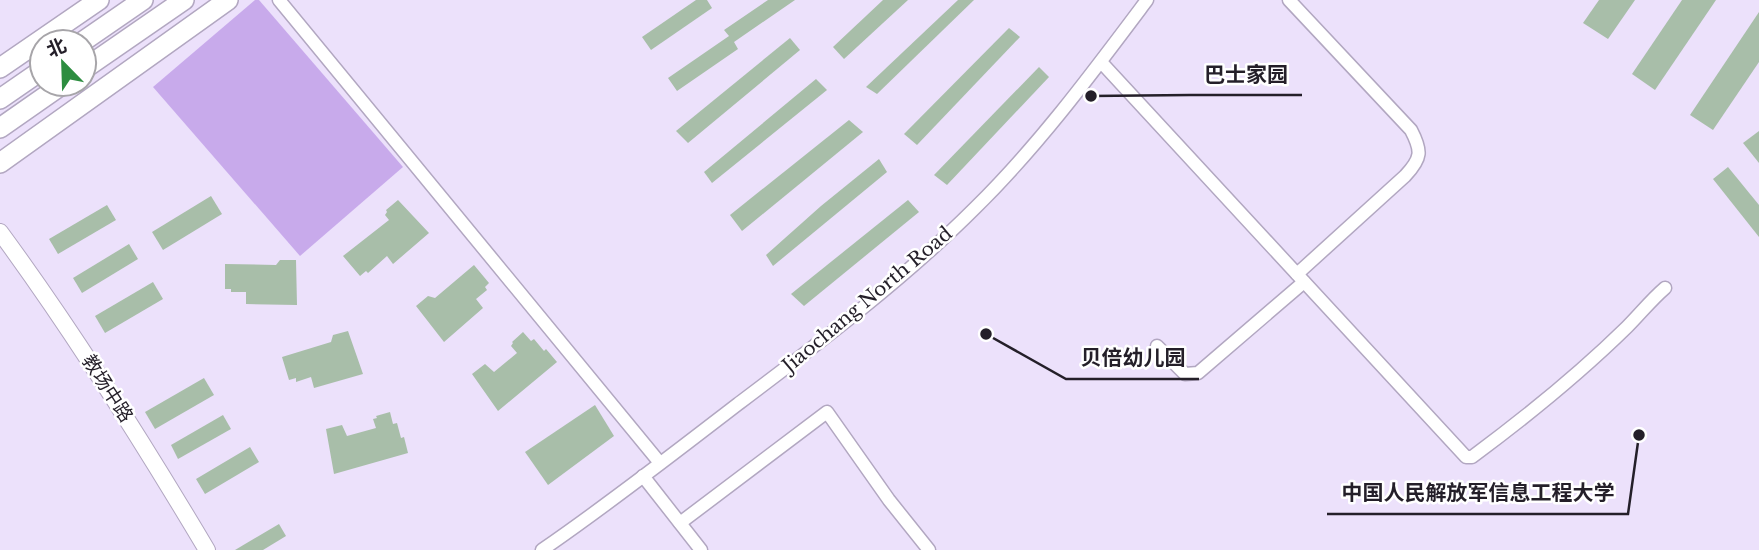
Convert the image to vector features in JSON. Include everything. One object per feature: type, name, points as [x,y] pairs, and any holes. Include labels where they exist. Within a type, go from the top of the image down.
[{"type":"highway","points":[[0,68],[99,0]]},
{"type":"highway","points":[[98,31],[143,0]]},
{"type":"highway","points":[[98,59],[184,0]]},
{"type":"highway","points":[[0,163],[228,0]]},
{"type":"highway","points":[[0,99],[28,80]]},
{"type":"highway","points":[[0,128],[43,98]]},
{"type":"main road","name":"教场中路","points":[[0,232],[48,297],[111,391],[208,550]]},
{"type":"street","points":[[279,0],[660,463]]},
{"type":"street","name":"Jiaochang North Road","points":[[542,550],[601,509],[802,355],[895,279],[974,209],[1040,139],[1147,0]]},
{"type":"street","points":[[1157,346],[1185,374],[1198,373],[1301,278],[1405,176],[1420,155],[1411,130],[1289,0]]},
{"type":"street","points":[[1101,62],[1469,457],[1529,414],[1628,326],[1665,288]]},
{"type":"street","points":[[680,523],[827,412],[889,500],[929,550]]},
{"type":"street","points":[[643,476],[701,550]]},
{"type":"shaded area","points":[[255,0],[259,0],[403,167],[300,256],[153,87]]},
{"type":"building","points":[[696,0],[707,0],[712,8],[651,50],[642,37]]},
{"type":"building","points":[[768,0],[795,0],[734,42],[738,49],[677,91],[668,78],[729,36],[724,30]]},
{"type":"building","points":[[883,0],[908,0],[844,59],[833,47]]},
{"type":"building","points":[[958,0],[974,0],[877,94],[866,87]]},
{"type":"building","points":[[1599,0],[1635,0],[1608,39],[1583,23]]},
{"type":"building","points":[[1682,0],[1716,0],[1655,90],[1632,74]]},
{"type":"building","points":[[1759,12],[1759,62],[1713,130],[1690,115]]},
{"type":"building","points":[[1009,28],[1020,37],[917,145],[904,134]]},
{"type":"building","points":[[790,38],[800,50],[688,143],[676,131]]},
{"type":"building","points":[[1039,67],[1049,77],[947,185],[934,175]]},
{"type":"building","points":[[816,79],[827,90],[712,183],[704,172]]},
{"type":"building","points":[[849,120],[863,132],[742,231],[730,215]]},
{"type":"building","points":[[1759,131],[1759,163],[1743,143]]},
{"type":"building","points":[[879,159],[887,172],[773,266],[766,255]]},
{"type":"building","points":[[1728,167],[1759,205],[1759,237],[1713,179]]},
{"type":"building","points":[[211,196],[222,214],[163,250],[152,232]]},
{"type":"building","points":[[398,200],[429,233],[393,264],[387,256],[368,273],[366,271],[360,276],[343,256],[389,220],[385,215],[386,210]]},
{"type":"building","points":[[908,200],[919,212],[804,306],[791,294]]},
{"type":"building","points":[[107,205],[116,220],[58,254],[49,239]]},
{"type":"building","points":[[129,244],[138,259],[82,293],[73,278]]},
{"type":"building","points":[[280,260],[296,260],[297,305],[246,304],[246,292],[231,292],[231,289],[225,289],[225,264],[276,265]]},
{"type":"building","points":[[474,265],[489,283],[485,287],[487,290],[476,299],[483,308],[444,342],[416,306],[428,296],[435,298]]},
{"type":"building","points":[[153,282],[163,299],[105,333],[95,316]]},
{"type":"building","points":[[348,331],[363,374],[314,388],[311,377],[296,382],[296,378],[289,380],[282,357],[331,342],[333,335]]},
{"type":"building","points":[[523,332],[531,341],[534,339],[544,351],[546,349],[557,362],[498,411],[472,374],[485,364],[494,372],[517,353],[511,346],[512,342]]},
{"type":"building","points":[[204,378],[214,395],[155,429],[145,412]]},
{"type":"building","points":[[595,405],[614,436],[548,485],[525,452]]},
{"type":"building","points":[[390,412],[393,424],[397,423],[401,438],[404,437],[408,453],[334,474],[326,429],[342,425],[347,436],[376,428],[373,419]]},
{"type":"building","points":[[223,415],[231,429],[178,459],[171,445]]},
{"type":"building","points":[[250,447],[259,462],[205,494],[196,479]]},
{"type":"building","points":[[279,524],[286,536],[263,550],[235,550]]},
{"type":"place","name":"巴士家园","points":[[1091,96]]},
{"type":"place","name":"贝倍幼儿园","points":[[986,334]]},
{"type":"place","name":"中国人民解放军信息工程大学","points":[[1639,435]]}]
